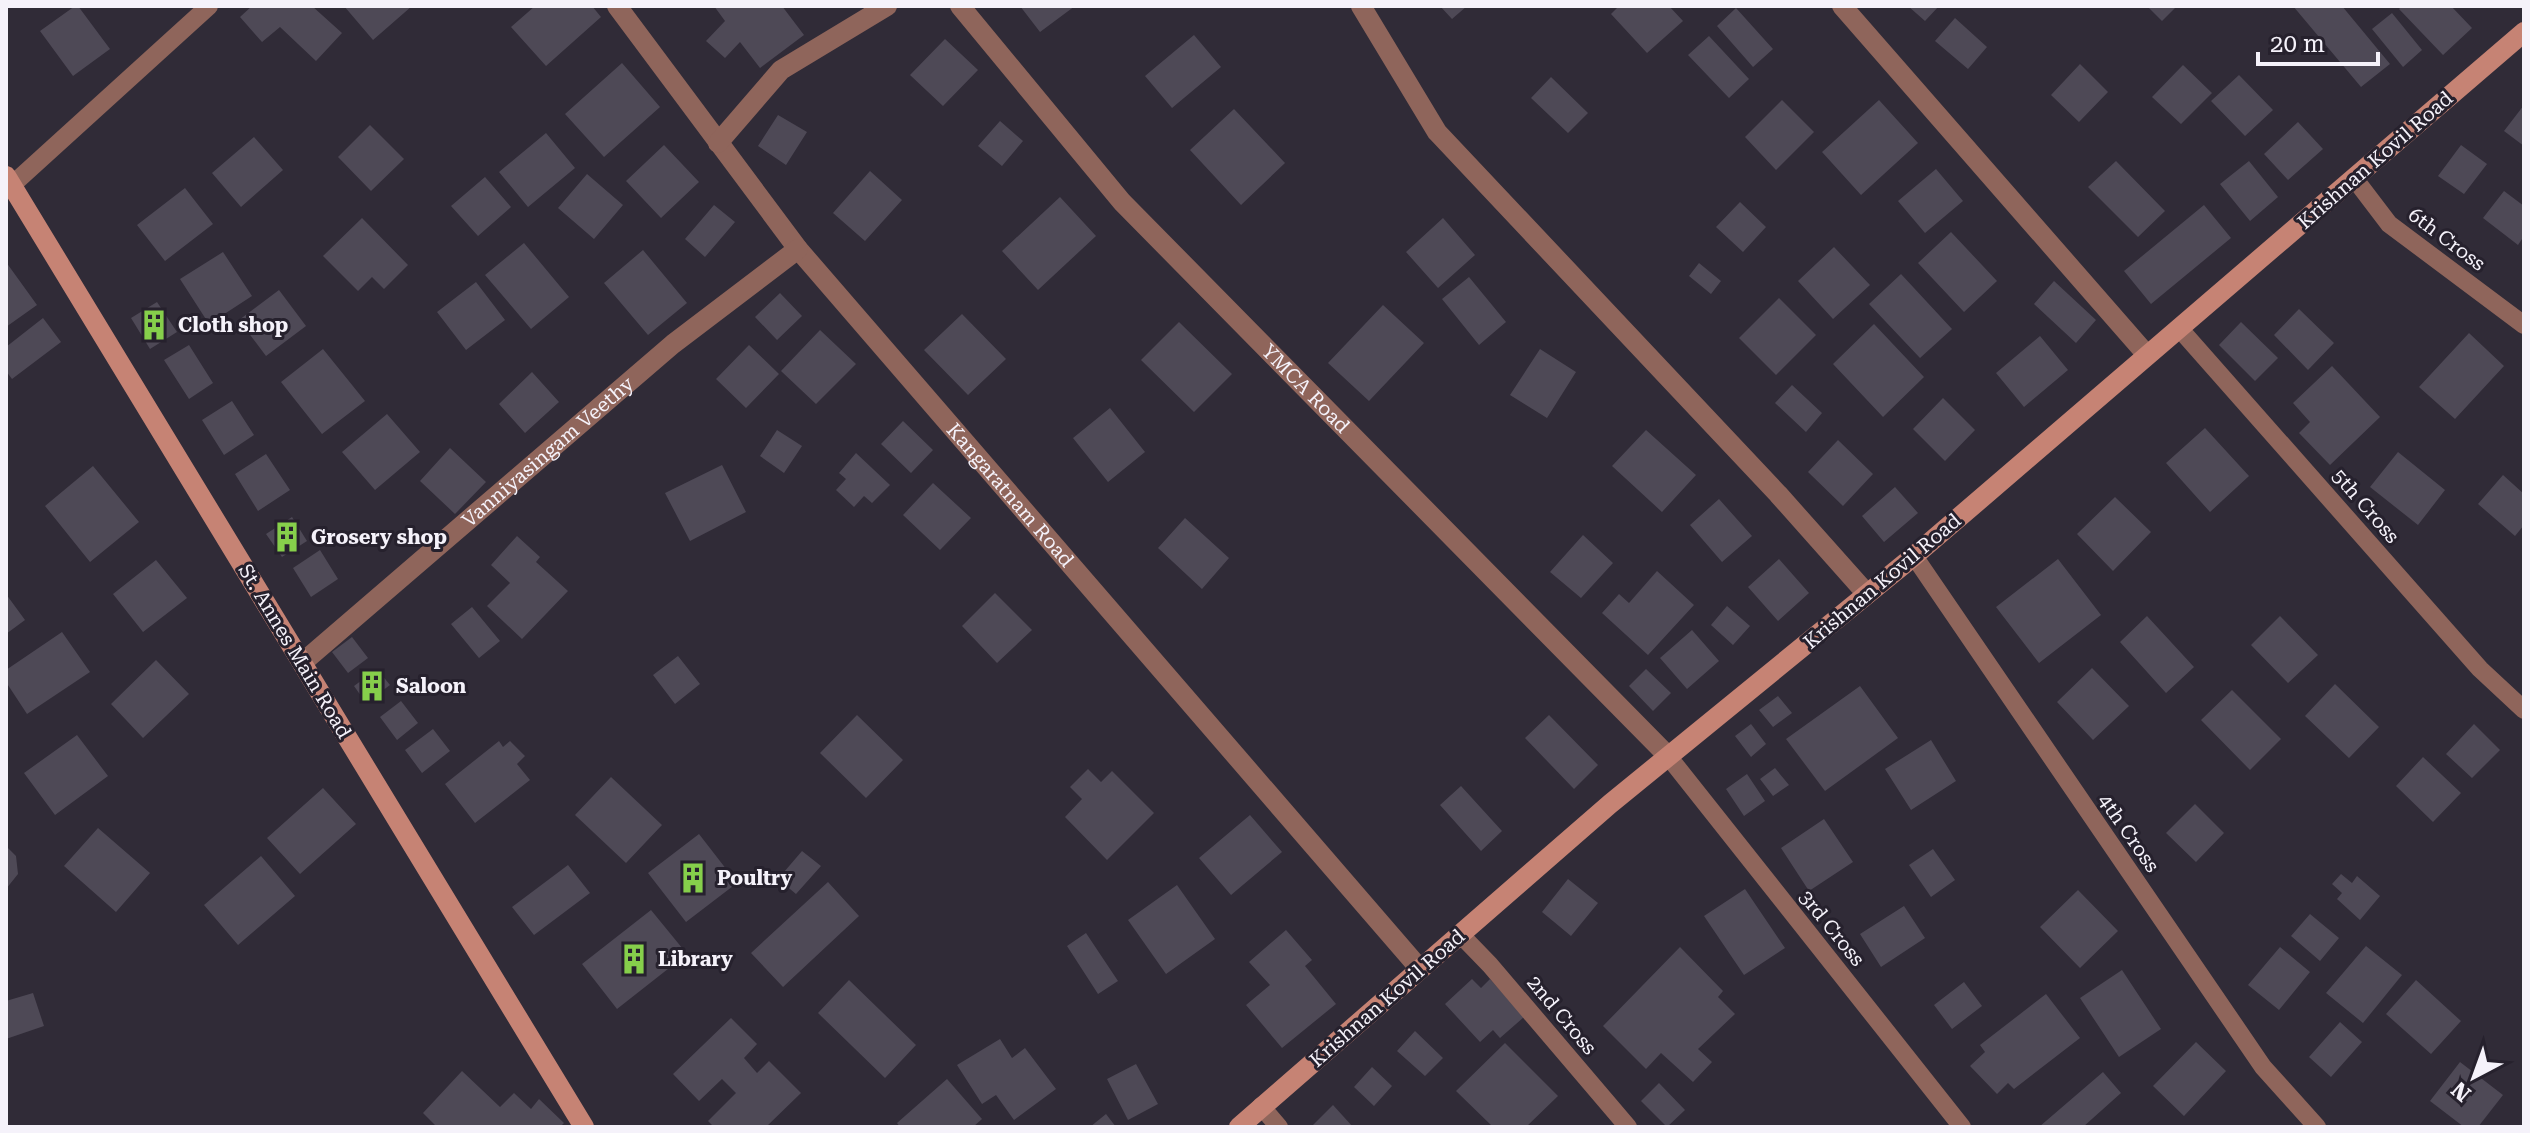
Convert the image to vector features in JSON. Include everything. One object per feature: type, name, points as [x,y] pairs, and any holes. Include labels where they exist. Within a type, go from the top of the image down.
[{"type":"street","name":"Kangaratnam Road","points":[[617,6],[798,249],[1420,969]]},
{"type":"street","points":[[718,143],[781,70],[887,6]]},
{"type":"street","name":"YMCA Road","points":[[960,6],[1122,202],[1668,756]]},
{"type":"street","points":[[1361,6],[1437,132],[1778,494],[1867,594]]},
{"type":"street","points":[[1842,6],[2147,355]]},
{"type":"street","name":"Krishnan Kovil Road","points":[[1239,1127],[1668,756],[1914,556],[2524,32]]},
{"type":"street","name":"St. Annes Main Road","points":[[9,180],[584,1127]]},
{"type":"street","name":"Vanniyasingam Veethy","points":[[302,663],[673,344],[798,249]]},
{"type":"lane","points":[[9,180],[209,6]]},
{"type":"lane","name":"6th Cross","points":[[2354,178],[2389,224],[2524,325]]},
{"type":"lane","name":"5th Cross","points":[[2179,328],[2480,669],[2524,710]]},
{"type":"lane","name":"4th Cross","points":[[1914,556],[2263,1067],[2317,1127]]},
{"type":"lane","name":"3rd Cross","points":[[1668,756],[1962,1127]]},
{"type":"lane","name":"2nd Cross","points":[[1460,934],[1628,1127]]},
{"type":"lane","points":[[1261,1106],[1279,1127]]},
{"type":"building","points":[[75,6],[110,49],[73,76],[40,31]]},
{"type":"building","points":[[252,6],[312,6],[342,33],[316,61],[280,27],[262,42],[240,17]]},
{"type":"building","points":[[344,6],[412,6],[373,40]]},
{"type":"building","points":[[535,6],[592,6],[601,17],[546,66],[511,27]]},
{"type":"building","points":[[714,6],[782,6],[804,35],[760,68],[740,42],[725,58],[706,41],[725,21]]},
{"type":"building","points":[[1020,6],[1075,6],[1040,32]]},
{"type":"building","points":[[1440,6],[1467,6],[1452,19]]},
{"type":"building","points":[[1619,6],[1669,6],[1683,21],[1647,53],[1611,14]]},
{"type":"building","points":[[1908,6],[1939,6],[1925,21]]},
{"type":"building","points":[[2147,6],[2177,6],[2162,21]]},
{"type":"building","points":[[2293,6],[2342,6],[2390,64],[2361,87]]},
{"type":"building","points":[[2402,6],[2451,6],[2472,28],[2443,55],[2399,9]]},
{"type":"building","points":[[1736,8],[1773,49],[1753,67],[1717,26]]},
{"type":"building","points":[[2392,13],[2422,50],[2403,67],[2372,29]]},
{"type":"building","points":[[1955,18],[1987,47],[1968,69],[1935,41]]},
{"type":"building","points":[[1194,35],[1221,67],[1172,108],[1145,76]]},
{"type":"building","points":[[1709,36],[1749,79],[1729,98],[1688,55]]},
{"type":"building","points":[[945,39],[978,70],[943,106],[910,75]]},
{"type":"building","points":[[622,63],[660,107],[604,157],[565,114]]},
{"type":"building","points":[[2080,64],[2108,92],[2079,122],[2051,95]]},
{"type":"building","points":[[2183,65],[2212,93],[2181,124],[2152,97]]},
{"type":"building","points":[[2239,75],[2273,110],[2245,136],[2211,101]]},
{"type":"building","points":[[1551,77],[1588,113],[1568,133],[1531,98]]},
{"type":"building","points":[[1782,100],[1814,132],[1776,170],[1745,137]]},
{"type":"building","points":[[1879,100],[1918,143],[1861,195],[1822,152]]},
{"type":"building","points":[[2524,105],[2524,146],[2504,131]]},
{"type":"building","points":[[1234,109],[1285,163],[1241,205],[1190,150]]},
{"type":"building","points":[[778,115],[807,132],[786,165],[758,146]]},
{"type":"building","points":[[1000,121],[1023,141],[1002,166],[978,146]]},
{"type":"building","points":[[2298,122],[2323,149],[2288,180],[2264,154]]},
{"type":"building","points":[[370,125],[404,159],[371,191],[338,157]]},
{"type":"building","points":[[546,133],[575,168],[528,207],[499,172]]},
{"type":"building","points":[[254,137],[283,170],[241,207],[212,173]]},
{"type":"building","points":[[664,145],[699,182],[661,218],[626,181]]},
{"type":"building","points":[[2461,145],[2487,164],[2464,194],[2438,176]]},
{"type":"building","points":[[2116,161],[2165,211],[2138,237],[2088,187]]},
{"type":"building","points":[[2249,161],[2278,197],[2250,221],[2220,184]]},
{"type":"building","points":[[1936,169],[1963,201],[1925,233],[1898,201]]},
{"type":"building","points":[[870,171],[902,200],[865,241],[833,213]]},
{"type":"building","points":[[587,174],[623,205],[594,239],[558,208]]},
{"type":"building","points":[[485,177],[511,207],[478,236],[451,206]]},
{"type":"building","points":[[185,188],[213,224],[165,261],[137,225]]},
{"type":"building","points":[[2504,191],[2524,206],[2524,236],[2518,245],[2483,218]]},
{"type":"building","points":[[1060,197],[1096,236],[1038,290],[1002,251]]},
{"type":"building","points":[[1740,202],[1766,227],[1743,252],[1716,227]]},
{"type":"building","points":[[714,205],[735,222],[705,257],[685,239]]},
{"type":"building","points":[[2204,205],[2231,238],[2151,304],[2124,271]]},
{"type":"building","points":[[362,218],[408,265],[384,289],[372,277],[358,291],[323,256]]},
{"type":"building","points":[[1443,218],[1475,255],[1438,288],[1406,252]]},
{"type":"building","points":[[1951,232],[1997,281],[1964,312],[1918,263]]},
{"type":"building","points":[[524,243],[569,297],[531,329],[485,275]]},
{"type":"building","points":[[1834,247],[1870,285],[1833,319],[1798,281]]},
{"type":"building","points":[[643,250],[687,303],[648,335],[604,283]]},
{"type":"building","points":[[223,252],[252,296],[209,324],[180,279]]},
{"type":"building","points":[[6,262],[37,305],[6,327]]},
{"type":"building","points":[[1699,263],[1721,281],[1711,294],[1689,276]]},
{"type":"building","points":[[1901,274],[1952,329],[1920,358],[1869,304]]},
{"type":"building","points":[[1469,277],[1506,322],[1479,345],[1442,299]]},
{"type":"building","points":[[2054,281],[2096,320],[2076,343],[2034,304]]},
{"type":"building","points":[[476,282],[505,320],[466,350],[437,312]]},
{"type":"building","points":[[279,290],[306,326],[266,356],[239,320]]},
{"type":"building","points":[[780,293],[802,316],[777,340],[755,317]]},
{"type":"building","points":[[1779,298],[1816,335],[1776,375],[1739,338]]},
{"type":"building","name":"Cloth shop","points":[[157,302],[177,332],[150,349],[131,318]]},
{"type":"building","points":[[1383,305],[1424,343],[1369,401],[1328,363]]},
{"type":"building","points":[[2299,309],[2334,343],[2308,370],[2274,335]]},
{"type":"building","points":[[962,314],[1006,359],[968,395],[924,350]]},
{"type":"building","points":[[43,318],[61,342],[12,379],[6,371],[6,347]]},
{"type":"building","points":[[1179,322],[1232,374],[1194,412],[1141,360]]},
{"type":"building","points":[[2241,322],[2278,358],[2255,381],[2219,345]]},
{"type":"building","points":[[1874,324],[1924,377],[1883,417],[1833,364]]},
{"type":"building","points":[[820,330],[856,364],[816,404],[781,371]]},
{"type":"building","points":[[2469,333],[2504,366],[2455,419],[2419,387]]},
{"type":"building","points":[[2040,336],[2068,370],[2024,407],[1996,373]]},
{"type":"building","points":[[189,345],[213,383],[189,399],[164,360]]},
{"type":"building","points":[[749,345],[779,374],[746,408],[716,379]]},
{"type":"building","points":[[323,349],[365,401],[322,434],[281,382]]},
{"type":"building","points":[[1540,349],[1576,372],[1547,418],[1510,395]]},
{"type":"building","points":[[2332,366],[2380,417],[2330,465],[2299,433],[2310,422],[2293,403]]},
{"type":"building","points":[[532,372],[559,402],[525,433],[499,404]]},
{"type":"building","points":[[1792,385],[1822,413],[1806,432],[1775,403]]},
{"type":"building","points":[[1943,398],[1975,430],[1945,461],[1913,429]]},
{"type":"building","points":[[232,401],[254,435],[224,455],[202,420]]},
{"type":"building","points":[[1110,408],[1145,452],[1108,482],[1073,438]]},
{"type":"building","points":[[387,414],[420,452],[375,490],[342,452]]},
{"type":"building","points":[[903,421],[933,450],[911,473],[881,444]]},
{"type":"building","points":[[2205,428],[2249,476],[2210,512],[2166,463]]},
{"type":"building","points":[[777,430],[802,446],[784,473],[760,456]]},
{"type":"building","points":[[1646,430],[1696,475],[1662,512],[1612,466]]},
{"type":"building","points":[[1838,440],[1873,474],[1843,506],[1808,472]]},
{"type":"building","points":[[450,448],[486,482],[455,514],[420,481]]},
{"type":"building","points":[[2398,452],[2445,490],[2418,525],[2370,487]]},
{"type":"building","points":[[856,453],[890,485],[872,503],[864,496],[854,507],[836,490],[846,479],[839,473]]},
{"type":"building","points":[[266,454],[290,490],[258,511],[235,474]]},
{"type":"building","points":[[722,465],[746,512],[690,541],[665,493]]},
{"type":"building","points":[[93,466],[139,522],[90,562],[45,506]]},
{"type":"building","points":[[2503,475],[2524,494],[2524,525],[2515,536],[2478,504]]},
{"type":"building","points":[[933,483],[971,518],[940,550],[903,515]]},
{"type":"building","points":[[1895,487],[1918,513],[1884,542],[1862,516]]},
{"type":"building","points":[[2115,497],[2151,532],[2113,571],[2077,534]]},
{"type":"building","points":[[1719,499],[1752,536],[1722,562],[1690,525]]},
{"type":"building","name":"Grosery shop","points":[[292,517],[307,541],[282,557],[266,534]]},
{"type":"building","points":[[1185,518],[1229,558],[1202,589],[1158,548]]},
{"type":"building","points":[[1583,535],[1613,563],[1581,598],[1550,572]]},
{"type":"building","points":[[517,536],[540,557],[536,562],[568,591],[522,639],[487,606],[510,583],[491,565]]},
{"type":"building","points":[[320,550],[338,579],[311,597],[293,568]]},
{"type":"building","points":[[1779,559],[1809,593],[1778,621],[1748,587]]},
{"type":"building","points":[[2058,559],[2101,615],[2039,663],[1996,607]]},
{"type":"building","points":[[156,560],[187,598],[143,632],[113,594]]},
{"type":"building","points":[[1657,571],[1694,605],[1648,655],[1602,613],[1619,594],[1629,603]]},
{"type":"building","points":[[995,593],[1032,630],[997,663],[962,626]]},
{"type":"building","points":[[6,594],[25,620],[6,634]]},
{"type":"building","points":[[1727,606],[1750,626],[1733,645],[1711,625]]},
{"type":"building","points":[[472,607],[500,641],[479,658],[451,624]]},
{"type":"building","points":[[2147,616],[2194,667],[2166,693],[2120,642]]},
{"type":"building","points":[[2280,616],[2318,655],[2288,683],[2251,645]]},
{"type":"building","points":[[1692,630],[1719,661],[1687,689],[1660,658]]},
{"type":"building","points":[[62,632],[90,672],[27,714],[6,682],[6,670]]},
{"type":"building","points":[[352,637],[368,658],[348,673],[332,652]]},
{"type":"building","points":[[678,656],[700,684],[675,704],[653,675]]},
{"type":"building","points":[[156,660],[189,694],[143,738],[111,704]]},
{"type":"building","points":[[2092,668],[2129,706],[2093,740],[2057,702]]},
{"type":"building","name":"Saloon","points":[[377,669],[390,685],[366,703],[354,686]]},
{"type":"building","points":[[1646,669],[1671,693],[1653,711],[1629,686]]},
{"type":"building","points":[[2335,684],[2379,727],[2349,758],[2305,716]]},
{"type":"building","points":[[1860,686],[1898,738],[1825,791],[1786,739]]},
{"type":"building","points":[[2232,690],[2281,739],[2250,770],[2201,720]]},
{"type":"building","points":[[1778,696],[1792,713],[1773,727],[1759,710]]},
{"type":"building","points":[[401,701],[418,723],[397,740],[380,717]]},
{"type":"building","points":[[857,715],[903,760],[866,798],[820,753]]},
{"type":"building","points":[[1549,715],[1598,765],[1574,789],[1525,738]]},
{"type":"building","points":[[1751,724],[1766,744],[1751,757],[1735,736]]},
{"type":"building","points":[[2474,724],[2500,750],[2472,778],[2446,754]]},
{"type":"building","points":[[433,729],[450,751],[422,773],[405,750]]},
{"type":"building","points":[[77,735],[108,776],[55,815],[24,773]]},
{"type":"building","points":[[1931,740],[1956,781],[1911,810],[1885,769]]},
{"type":"building","points":[[499,741],[503,747],[510,741],[525,756],[517,764],[530,780],[475,823],[445,784]]},
{"type":"building","points":[[2423,757],[2461,793],[2433,822],[2396,786]]},
{"type":"building","points":[[1775,768],[1789,785],[1773,796],[1760,779]]},
{"type":"building","points":[[1088,769],[1101,782],[1112,771],[1154,813],[1107,860],[1065,817],[1082,799],[1070,787]]},
{"type":"building","points":[[1747,774],[1765,801],[1744,816],[1726,789]]},
{"type":"building","points":[[611,777],[662,825],[626,863],[575,815]]},
{"type":"building","points":[[1461,786],[1502,831],[1481,851],[1440,805]]},
{"type":"building","points":[[323,788],[356,824],[300,874],[267,838]]},
{"type":"building","points":[[2195,804],[2224,833],[2196,862],[2166,833]]},
{"type":"building","points":[[1250,815],[1282,852],[1231,895],[1199,858]]},
{"type":"building","points":[[1824,819],[1853,862],[1809,891],[1781,848]]},
{"type":"building","points":[[98,828],[150,873],[116,912],[64,866]]},
{"type":"building","name":"Poultry","points":[[699,834],[737,883],[686,922],[648,873]]},
{"type":"building","points":[[6,846],[16,856],[18,874],[6,889]]},
{"type":"building","points":[[1933,849],[1955,880],[1931,897],[1909,865]]},
{"type":"building","points":[[802,851],[821,866],[796,894],[778,879]]},
{"type":"building","points":[[261,856],[295,896],[238,945],[204,905]]},
{"type":"building","points":[[568,865],[590,893],[534,935],[512,907]]},
{"type":"building","points":[[2341,874],[2352,883],[2357,876],[2380,896],[2360,920],[2337,899],[2342,893],[2332,884]]},
{"type":"building","points":[[1568,879],[1598,903],[1571,936],[1542,912]]},
{"type":"building","points":[[828,882],[859,916],[783,987],[751,953]]},
{"type":"building","points":[[1177,885],[1215,939],[1166,974],[1128,920]]},
{"type":"building","points":[[1745,889],[1785,948],[1744,975],[1704,916]]},
{"type":"building","points":[[2078,890],[2118,931],[2080,968],[2040,927]]},
{"type":"building","points":[[1904,906],[1925,938],[1881,967],[1860,934]]},
{"type":"building","name":"Library","points":[[651,910],[687,954],[617,1009],[582,964]]},
{"type":"building","points":[[2310,914],[2339,938],[2320,961],[2291,936]]},
{"type":"building","points":[[1286,930],[1312,960],[1305,966],[1336,1004],[1282,1048],[1246,1005],[1270,985],[1249,962]]},
{"type":"building","points":[[1086,933],[1118,981],[1098,994],[1067,946]]},
{"type":"building","points":[[2366,946],[2402,975],[2363,1023],[2326,993]]},
{"type":"building","points":[[1680,947],[1723,991],[1718,997],[1735,1014],[1698,1049],[1712,1062],[1693,1082],[1661,1053],[1646,1069],[1603,1026]]},
{"type":"building","points":[[2280,947],[2310,972],[2279,1010],[2248,985]]},
{"type":"building","points":[[2122,970],[2161,1029],[2119,1057],[2080,998]]},
{"type":"building","points":[[1472,979],[1481,988],[1490,979],[1524,1017],[1500,1038],[1493,1030],[1480,1042],[1445,1004]]},
{"type":"building","points":[[849,980],[916,1045],[885,1078],[818,1013]]},
{"type":"building","points":[[2416,980],[2461,1021],[2431,1054],[2386,1014]]},
{"type":"building","points":[[1964,982],[1982,1006],[1952,1029],[1934,1005]]},
{"type":"building","points":[[33,993],[44,1026],[6,1039],[6,1001]]},
{"type":"building","points":[[2046,994],[2080,1038],[2014,1089],[2008,1083],[1997,1094],[1970,1066],[1985,1052],[1980,1045]]},
{"type":"building","points":[[731,1018],[757,1044],[744,1058],[757,1073],[769,1061],[801,1093],[766,1127],[714,1127],[708,1121],[736,1093],[722,1079],[699,1101],[673,1074]]},
{"type":"building","points":[[2340,1022],[2362,1042],[2331,1077],[2309,1057]]},
{"type":"building","points":[[1415,1031],[1443,1058],[1425,1076],[1397,1051]]},
{"type":"building","points":[[1000,1039],[1012,1058],[1025,1048],[1056,1089],[1014,1120],[996,1095],[982,1104],[957,1065]]},
{"type":"building","points":[[2196,1042],[2226,1071],[2184,1116],[2153,1086]]},
{"type":"building","points":[[1505,1043],[1558,1096],[1526,1127],[1493,1127],[1456,1091]]},
{"type":"building","points":[[2460,1062],[2503,1095],[2478,1127],[2464,1127],[2430,1101]]},
{"type":"building","points":[[1136,1064],[1158,1104],[1128,1120],[1107,1079]]},
{"type":"building","points":[[1372,1067],[1392,1086],[1374,1106],[1354,1087]]},
{"type":"building","points":[[462,1071],[500,1107],[514,1093],[531,1109],[539,1099],[564,1123],[560,1127],[437,1127],[423,1113]]},
{"type":"building","points":[[2103,1072],[2121,1093],[2083,1127],[2039,1127]]},
{"type":"building","points":[[947,1079],[982,1119],[973,1127],[900,1127],[897,1123]]},
{"type":"building","points":[[1659,1083],[1685,1110],[1667,1127],[1641,1101]]},
{"type":"building","points":[[1333,1105],[1353,1127],[1311,1127]]},
{"type":"building","points":[[1106,1114],[1116,1127],[1090,1127]]},
{"type":"place","name":"Cloth shop","points":[[154,325]]},
{"type":"place","name":"Grosery shop","points":[[287,537]]},
{"type":"place","name":"Saloon","points":[[372,686]]},
{"type":"place","name":"Poultry","points":[[693,878]]},
{"type":"place","name":"Library","points":[[634,959]]}]
